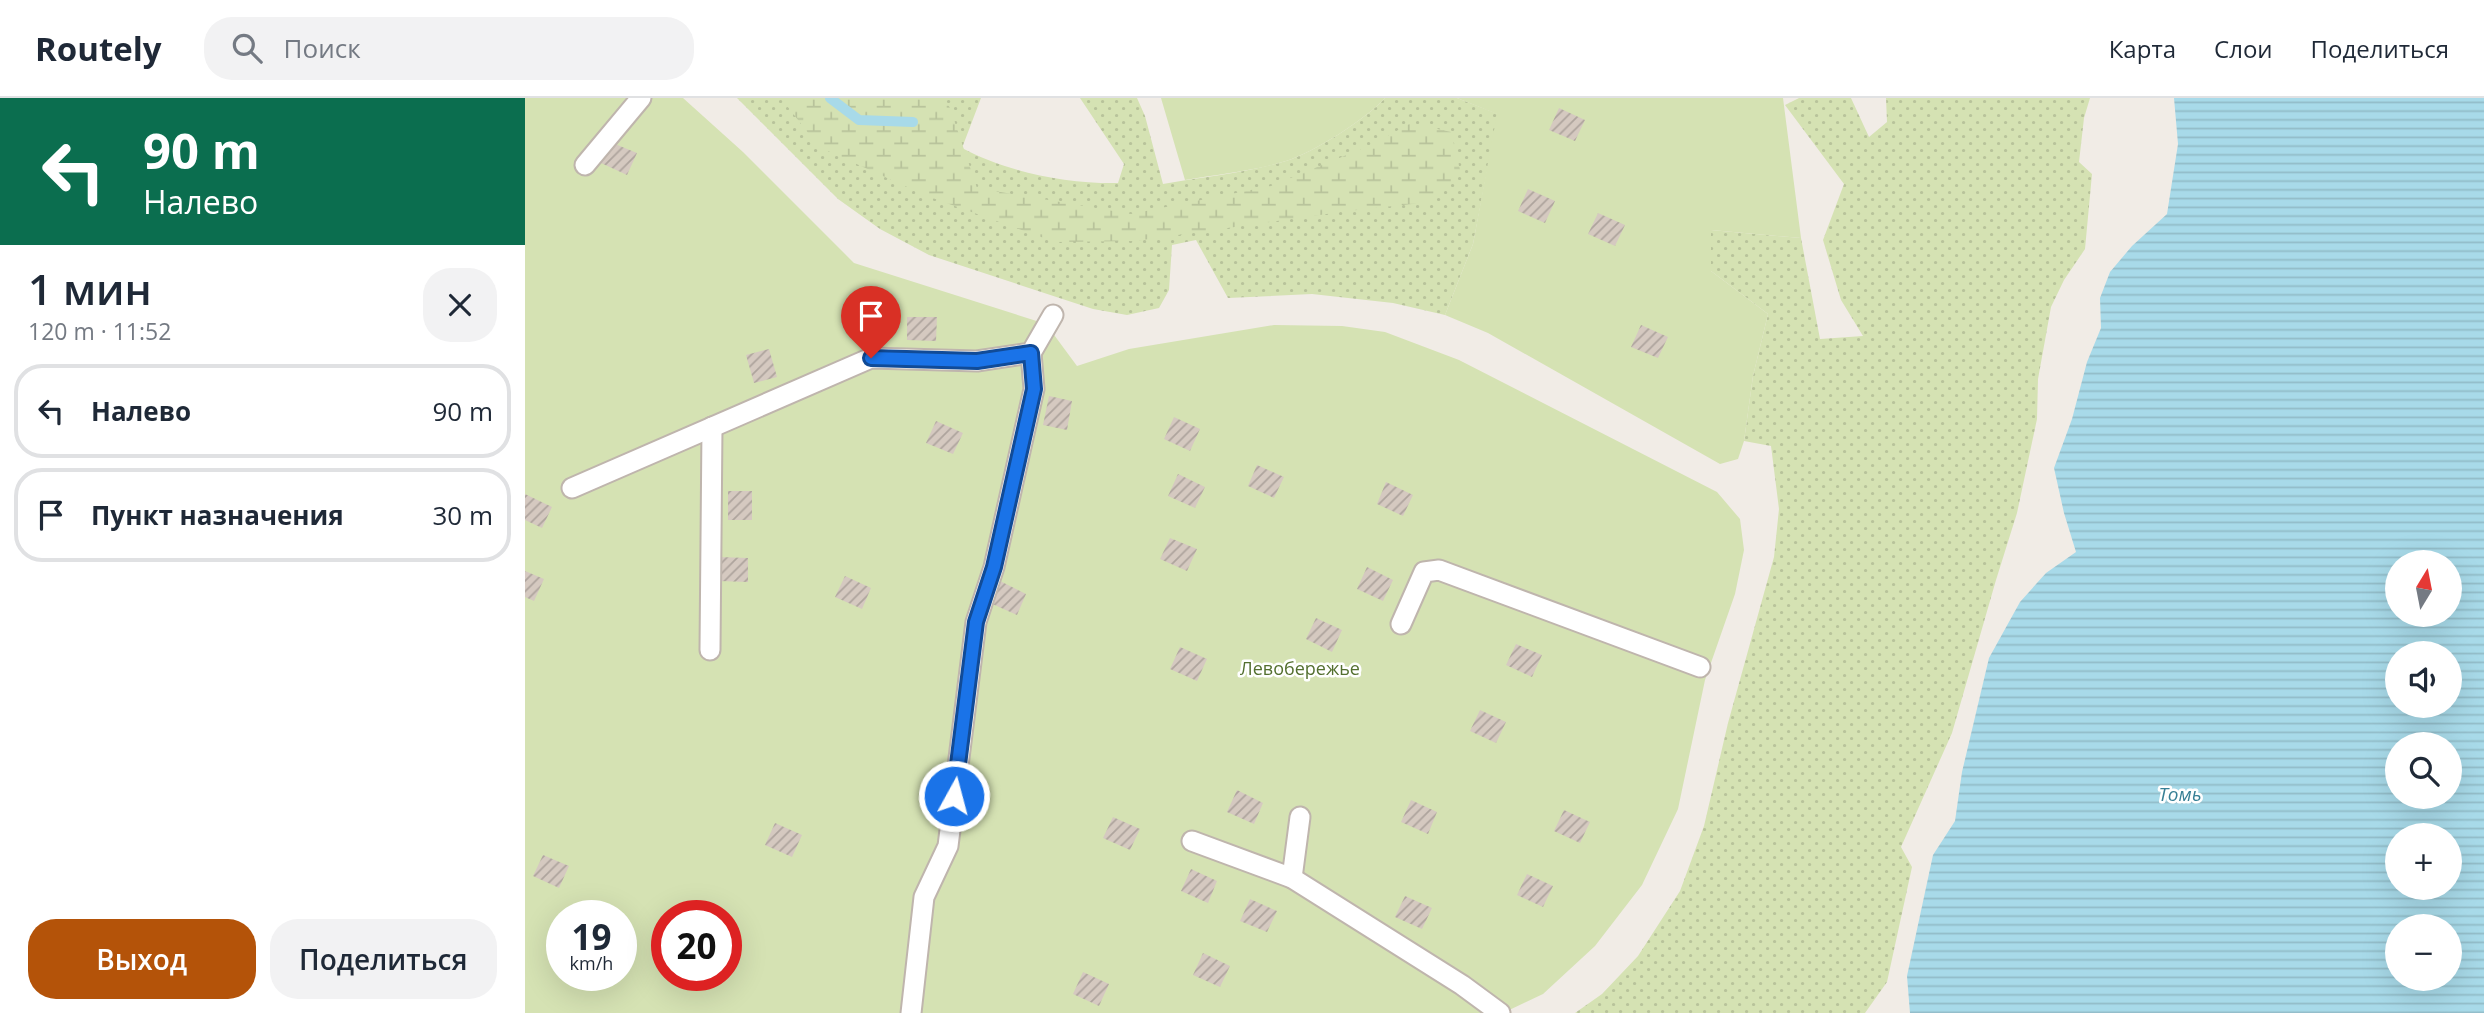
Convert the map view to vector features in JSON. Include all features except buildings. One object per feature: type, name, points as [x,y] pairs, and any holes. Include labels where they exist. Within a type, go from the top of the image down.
[{"type":"lane","points":[[585,165],[641,98]]},
{"type":"lane","points":[[911,1013],[924,897],[948,846],[976,622],[994,567],[1034,389],[1031,353],[1052,315]]},
{"type":"lane","points":[[572,488],[871,358],[977,361],[1031,353]]},
{"type":"lane","points":[[710,650],[712,427]]},
{"type":"lane","points":[[1401,624],[1424,572],[1439,570],[1700,667]]},
{"type":"lane","points":[[1292,878],[1300,817]]},
{"type":"lane","points":[[1192,841],[1292,878],[1462,985],[1500,1013]]},
{"type":"green space","name":"Левобережье","points":[[525,98],[683,98],[743,152],[854,263],[1046,324],[1077,366],[1129,349],[1274,325],[1342,326],[1385,332],[1459,360],[1717,492],[1740,519],[1744,550],[1735,594],[1705,680],[1678,809],[1642,885],[1595,946],[1543,994],[1503,1013],[525,1013]]},
{"type":"green space","points":[[737,98],[981,98],[962,148],[1018,170],[1058,179],[1098,183],[1118,183],[1124,164],[1080,98],[1137,98],[1145,116],[1163,184],[1256,169],[1297,157],[1352,125],[1385,98],[1457,98],[1498,114],[1473,244],[1445,315],[1393,303],[1312,294],[1228,298],[1196,240],[1172,245],[1169,290],[1159,308],[1127,315],[1093,309],[929,255],[880,229],[838,199]]},
{"type":"green space","points":[[781,98],[944,98],[950,108],[977,188],[1131,214],[1271,186],[1371,145],[1411,123],[1451,132],[1461,174],[1430,202],[1135,241],[1055,242],[927,196],[819,147]]},
{"type":"green space","points":[[1161,98],[1385,98],[1352,125],[1297,157],[1261,167],[1185,180]]},
{"type":"green space","points":[[1457,98],[1783,98],[1801,238],[1711,230],[1711,271],[1768,314],[1753,376],[1744,441],[1738,459],[1720,464],[1488,333],[1445,315],[1473,244],[1497,114]]},
{"type":"green space","points":[[1799,98],[1851,98],[1869,137],[1887,122],[1886,98],[2090,98],[2084,118],[2079,162],[2092,174],[2085,249],[2064,280],[2051,307],[2038,379],[2037,419],[2017,513],[1952,733],[1901,847],[1912,867],[1887,982],[1865,1013],[1575,1013],[1602,994],[1638,956],[1680,891],[1704,826],[1728,723],[1774,557],[1779,509],[1771,446],[1744,441],[1753,376],[1768,314],[1711,271],[1711,230],[1801,238],[1820,339],[1863,336],[1841,300],[1823,240],[1844,184],[1785,105]]},
{"type":"water","name":"Томь","points":[[2174,98],[2484,98],[2484,1013],[1910,1013],[1907,976],[1933,855],[1955,821],[1962,772],[1989,658],[2020,602],[2046,573],[2076,552],[2054,468],[2072,419],[2087,362],[2101,328],[2100,298],[2110,272],[2132,246],[2167,214],[2178,144]]},
{"type":"waterway","points":[[830,98],[859,120],[913,122]]},
{"type":"route","points":[[871,358],[977,361],[1031,353],[1034,389],[994,567],[976,622],[954,796]]}]
